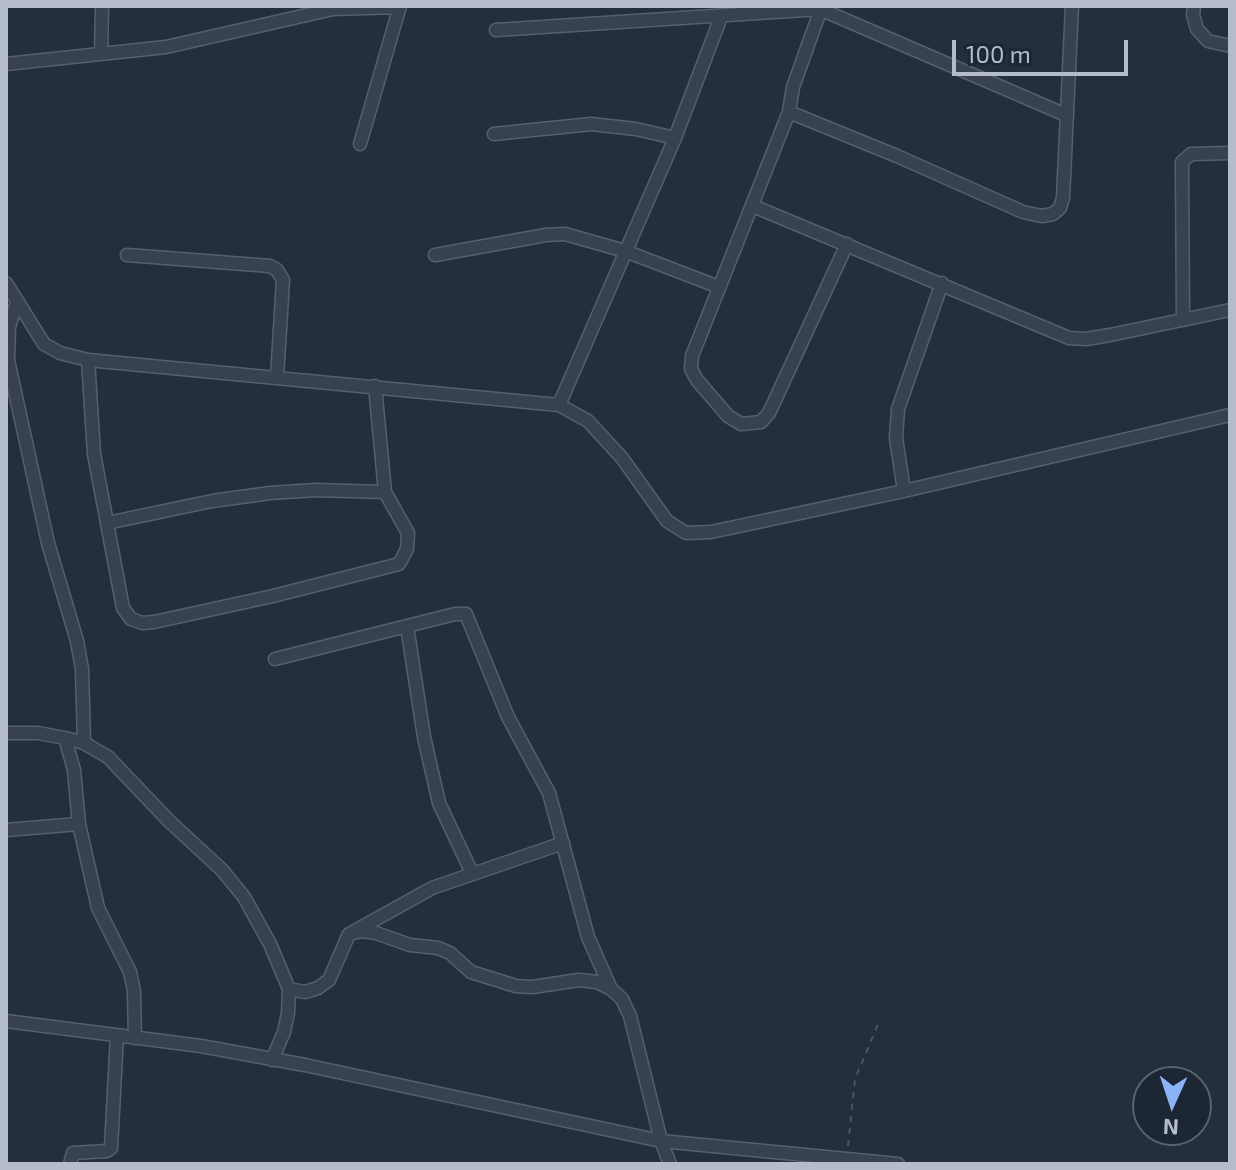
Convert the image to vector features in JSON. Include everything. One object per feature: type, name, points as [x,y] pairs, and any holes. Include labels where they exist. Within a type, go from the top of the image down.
[{"type":"street","points":[[101,54],[102,6]]},
{"type":"street","points":[[789,112],[1023,212],[1042,216],[1053,214],[1060,208],[1063,198],[1072,6]]},
{"type":"street","points":[[1194,6],[1197,29],[1208,41],[1230,46]]},
{"type":"street","points":[[6,64],[166,47],[333,9],[400,7],[360,144]]},
{"type":"street","points":[[496,30],[821,8],[940,63],[1066,115]]},
{"type":"street","points":[[821,8],[793,87],[789,112],[696,342],[691,369],[728,416],[741,424],[761,422],[777,400],[847,244]]},
{"type":"street","points":[[559,405],[675,138],[721,17]]},
{"type":"street","points":[[494,134],[591,124],[636,129],[675,138]]},
{"type":"street","points":[[1183,320],[1182,162],[1191,154],[1230,153]]},
{"type":"street","points":[[753,206],[1069,338],[1098,337],[1230,310]]},
{"type":"street","points":[[435,255],[555,234],[579,236],[719,287]]},
{"type":"street","points":[[127,255],[270,266],[277,270],[283,280],[277,377]]},
{"type":"street","points":[[6,283],[44,344],[60,353],[88,360],[559,405],[588,421],[622,458],[667,521],[686,533],[711,532],[904,491],[1230,415]]},
{"type":"street","points":[[904,491],[896,438],[898,409],[942,283]]},
{"type":"street","points":[[17,302],[9,327],[8,360],[48,543],[77,641],[83,683],[84,743]]},
{"type":"street","points":[[88,360],[94,454],[123,608],[131,619],[154,622],[399,564],[407,549],[408,533],[385,492],[375,386]]},
{"type":"street","points":[[107,523],[212,501],[270,493],[316,490],[385,492]]},
{"type":"street","points":[[275,659],[455,614],[468,616],[508,717],[549,793],[588,937],[611,989]]},
{"type":"street","points":[[407,626],[424,737],[439,803],[472,873]]},
{"type":"street","points":[[6,733],[38,733],[65,738],[84,743],[108,757],[169,821],[222,870],[244,897],[270,944],[289,989],[286,1022],[272,1060]]},
{"type":"street","points":[[65,738],[74,770],[79,824],[98,908],[130,972],[134,991],[135,1038]]},
{"type":"street","points":[[6,830],[79,824]]},
{"type":"street","points":[[289,989],[305,992],[318,988],[329,980],[349,934],[432,888],[563,843]]},
{"type":"street","points":[[349,934],[376,933],[410,945],[438,948],[450,953],[471,972],[516,986],[532,987],[579,980],[597,982],[611,989],[622,999],[630,1016],[661,1141],[670,1164]]},
{"type":"street","points":[[6,1021],[272,1060],[661,1141],[898,1164]]},
{"type":"street","points":[[70,1164],[73,1153],[107,1151],[111,1148],[117,1035]]},
{"type":"path","points":[[846,1159],[855,1079],[879,1022]]}]
